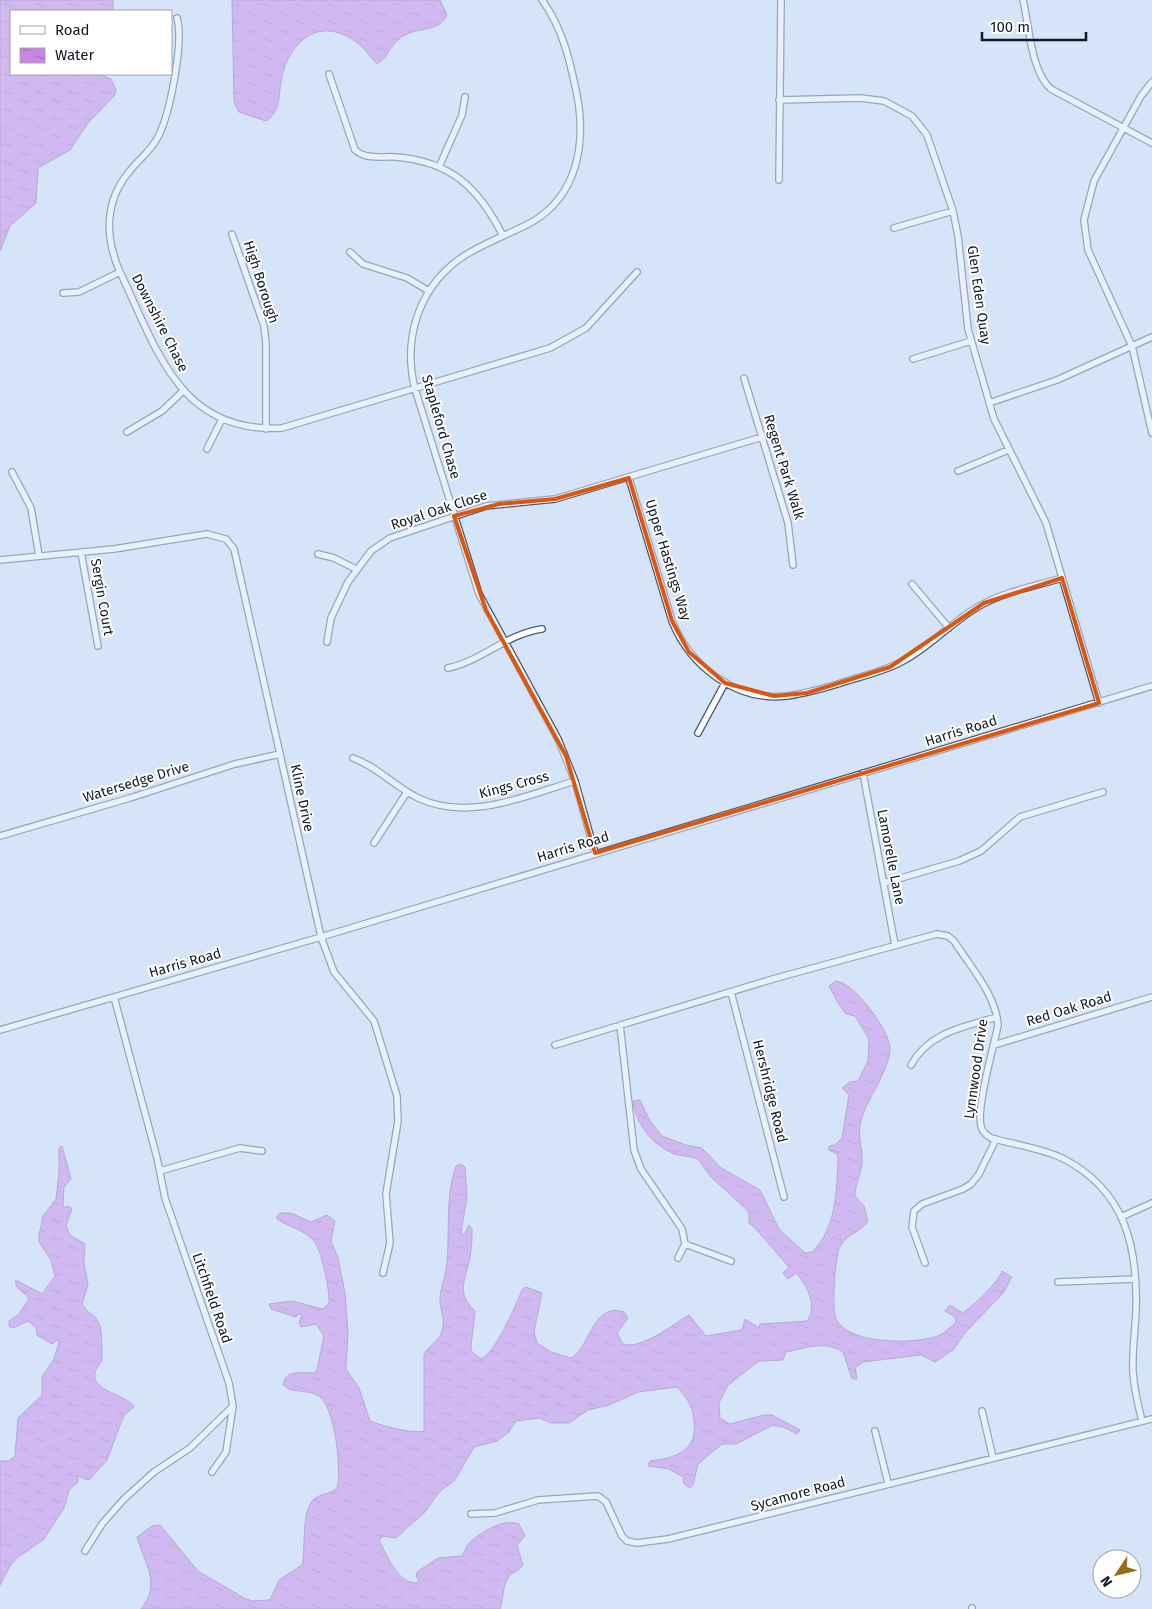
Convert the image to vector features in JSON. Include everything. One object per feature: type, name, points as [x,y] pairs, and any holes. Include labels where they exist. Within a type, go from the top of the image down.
[{"type":"street","name":"Stapleford Chase","points":[[542,0],[558,25],[570,62],[581,121],[580,152],[572,177],[552,206],[532,221],[458,260],[429,291],[419,310],[412,334],[411,362],[415,389],[478,594],[558,739],[575,781],[595,853]]},
{"type":"street","points":[[779,180],[781,0]]},
{"type":"street","points":[[1023,0],[1038,72],[1044,83],[1051,89],[1152,143]]},
{"type":"street","name":"Downshire Chase","points":[[176,18],[180,44],[164,120],[153,144],[122,181],[110,209],[109,236],[114,258],[120,272],[169,372],[183,392],[198,405],[222,419],[266,429],[293,426],[563,343],[596,319],[637,272]]},
{"type":"street","points":[[329,74],[352,144],[360,154],[365,156],[406,158],[439,167],[456,175],[474,190],[492,213],[503,236]]},
{"type":"street","points":[[1152,82],[1141,96],[1094,181],[1086,209],[1084,228],[1088,250],[1132,346],[1152,433]]},
{"type":"street","points":[[439,167],[462,115],[465,97]]},
{"type":"street","name":"Glen Eden Quay","points":[[779,100],[872,98],[905,110],[921,126],[932,145],[958,236],[971,341],[999,432],[1046,524],[1099,702]]},
{"type":"street","points":[[894,228],[952,211]]},
{"type":"street","name":"High Borough","points":[[232,234],[264,326],[266,343],[266,429]]},
{"type":"street","points":[[350,252],[363,264],[408,278],[429,291]]},
{"type":"street","points":[[63,293],[79,292],[120,272]]},
{"type":"street","points":[[990,403],[1057,380],[1152,337]]},
{"type":"street","points":[[913,358],[971,341]]},
{"type":"street","name":"Regent Park Walk","points":[[744,378],[788,523],[793,565]]},
{"type":"street","points":[[127,432],[155,415],[183,392]]},
{"type":"street","points":[[207,448],[222,419]]},
{"type":"street","name":"Royal Oak Close","points":[[327,642],[331,618],[356,569],[371,551],[390,538],[454,516],[499,504],[555,499],[762,437]]},
{"type":"street","points":[[958,471],[1008,450]]},
{"type":"street","points":[[12,472],[31,508],[39,556]]},
{"type":"street","name":"Upper Hastings Way","points":[[629,478],[676,631],[696,660],[726,683],[745,691],[786,696],[807,693],[903,662],[972,610],[997,598],[1062,578]]},
{"type":"street","name":"Kline Drive","points":[[0,560],[81,552],[207,534],[221,536],[230,543],[321,937],[334,972],[374,1021],[397,1096],[398,1121],[386,1194],[390,1243],[383,1272]]},
{"type":"street","name":"Sergin Court","points":[[81,552],[98,646]]},
{"type":"street","points":[[318,554],[334,558],[356,569]]},
{"type":"street","points":[[912,584],[948,628]]},
{"type":"street","points":[[448,668],[476,659],[504,641],[520,634],[542,629]]},
{"type":"street","points":[[698,732],[726,683]]},
{"type":"street","name":"Harris Road","points":[[0,1030],[321,937],[1152,686]]},
{"type":"street","name":"Watersedge Drive","points":[[0,836],[130,798],[235,764],[280,754]]},
{"type":"street","name":"Kings Cross","points":[[353,758],[376,768],[407,792],[432,803],[474,809],[575,781]]},
{"type":"street","name":"Lamorelle Lane","points":[[863,773],[895,945]]},
{"type":"street","points":[[374,844],[407,792]]},
{"type":"street","points":[[884,883],[959,862],[981,851],[1020,817],[1103,792]]},
{"type":"street","name":"Lynnwood Drive","points":[[555,1045],[731,992],[937,934],[952,938],[992,1001],[997,1017],[994,1045],[980,1120],[983,1131],[996,1140]]},
{"type":"street","name":"Hershridge Road","points":[[731,992],[784,1197]]},
{"type":"street","name":"Litchfield Road","points":[[114,997],[160,1171],[165,1198],[229,1383],[233,1406],[226,1452],[223,1460],[212,1472]]},
{"type":"street","name":"Red Oak Road","points":[[994,1045],[1152,997]]},
{"type":"street","points":[[911,1065],[921,1050],[934,1038],[997,1017]]},
{"type":"street","points":[[620,1025],[635,1155],[641,1169],[682,1229],[685,1244],[678,1258]]},
{"type":"street","points":[[925,1263],[912,1227],[914,1211],[922,1204],[963,1189],[971,1184],[979,1174],[996,1140],[1053,1154],[1100,1184],[1112,1199],[1121,1217],[1131,1252],[1135,1279],[1133,1374],[1142,1421]]},
{"type":"street","points":[[160,1171],[240,1148],[262,1151]]},
{"type":"street","points":[[1121,1217],[1152,1203]]},
{"type":"street","points":[[685,1244],[731,1261]]},
{"type":"street","points":[[1058,1282],[1135,1279]]},
{"type":"street","points":[[85,1551],[102,1524],[124,1499],[140,1484],[190,1448],[233,1406]]},
{"type":"street","points":[[982,1411],[993,1458]]},
{"type":"street","name":"Sycamore Road","points":[[471,1514],[495,1513],[538,1500],[598,1496],[606,1502],[624,1537],[637,1543],[702,1532],[888,1483],[1152,1419]]},
{"type":"street","points":[[875,1431],[888,1483]]},
{"type":"highlighted area","points":[[629,478],[672,621],[689,652],[725,683],[774,696],[807,693],[890,667],[984,603],[1062,578],[1099,703],[595,853],[566,756],[486,610],[454,516],[499,504],[555,499]]},
{"type":"water","points":[[0,0],[113,0],[113,10],[10,10],[10,75],[101,75],[111,79],[116,90],[114,96],[88,123],[70,150],[38,168],[36,203],[10,226],[0,251]]},
{"type":"water","points":[[232,0],[440,0],[447,15],[435,27],[401,37],[377,64],[359,44],[343,34],[331,31],[309,35],[292,51],[286,63],[277,107],[275,112],[266,121],[239,112],[234,102]]},
{"type":"water","points":[[836,981],[852,990],[871,1010],[885,1032],[890,1050],[885,1068],[867,1104],[861,1121],[862,1163],[855,1196],[864,1206],[868,1221],[845,1240],[839,1249],[834,1286],[835,1316],[845,1329],[856,1335],[900,1341],[928,1339],[941,1335],[956,1322],[955,1317],[945,1311],[950,1305],[963,1313],[991,1288],[1002,1271],[1012,1277],[1003,1293],[965,1333],[953,1350],[935,1362],[921,1355],[863,1362],[855,1368],[857,1379],[852,1379],[843,1352],[829,1346],[815,1346],[786,1352],[783,1360],[759,1361],[728,1385],[719,1403],[720,1418],[730,1424],[764,1415],[772,1415],[800,1430],[797,1434],[783,1427],[773,1425],[736,1444],[722,1444],[698,1464],[693,1485],[690,1488],[684,1484],[683,1477],[669,1469],[648,1466],[650,1461],[668,1458],[683,1451],[689,1446],[692,1439],[694,1421],[691,1407],[677,1387],[638,1392],[609,1405],[588,1410],[569,1423],[551,1423],[539,1418],[516,1421],[509,1432],[497,1441],[474,1447],[455,1480],[439,1492],[426,1511],[396,1538],[383,1536],[379,1540],[398,1573],[409,1582],[416,1583],[419,1580],[416,1576],[417,1572],[438,1558],[462,1556],[467,1545],[487,1530],[500,1524],[519,1524],[525,1536],[517,1545],[523,1565],[508,1578],[500,1609],[141,1609],[147,1600],[151,1582],[150,1573],[137,1537],[152,1526],[160,1525],[198,1571],[244,1598],[252,1601],[270,1600],[279,1580],[302,1565],[305,1522],[309,1506],[319,1496],[337,1488],[339,1467],[336,1439],[325,1403],[315,1394],[291,1390],[283,1385],[284,1380],[291,1374],[314,1373],[317,1370],[324,1336],[316,1324],[301,1327],[299,1322],[302,1315],[299,1314],[296,1317],[271,1309],[269,1304],[292,1301],[323,1309],[329,1303],[326,1277],[317,1245],[310,1237],[276,1218],[280,1213],[291,1213],[311,1222],[327,1215],[335,1221],[331,1241],[338,1258],[345,1293],[348,1332],[346,1369],[359,1388],[370,1421],[397,1429],[424,1431],[424,1355],[439,1337],[443,1327],[440,1296],[447,1262],[450,1190],[456,1166],[460,1164],[465,1167],[467,1198],[461,1232],[464,1235],[469,1225],[472,1229],[471,1250],[464,1292],[465,1298],[475,1311],[472,1352],[481,1359],[487,1355],[499,1339],[522,1290],[526,1287],[542,1293],[534,1332],[537,1343],[551,1352],[571,1358],[583,1345],[599,1319],[605,1313],[614,1310],[624,1312],[628,1318],[617,1333],[623,1344],[631,1345],[648,1340],[689,1315],[706,1336],[742,1330],[745,1319],[759,1328],[760,1324],[807,1321],[810,1315],[811,1302],[804,1283],[796,1273],[788,1279],[783,1273],[789,1267],[749,1223],[749,1213],[746,1209],[710,1176],[699,1160],[672,1153],[657,1144],[641,1125],[633,1101],[640,1100],[650,1121],[662,1136],[686,1145],[702,1148],[721,1168],[760,1190],[779,1229],[805,1253],[812,1252],[826,1232],[834,1208],[838,1159],[837,1154],[829,1150],[829,1146],[835,1145],[842,1138],[849,1095],[842,1088],[850,1082],[858,1081],[868,1061],[869,1039],[855,1016],[846,1014],[839,1005],[829,986]]},
{"type":"water","points":[[62,1146],[71,1179],[64,1187],[63,1208],[69,1206],[72,1209],[66,1226],[70,1235],[85,1244],[84,1263],[88,1284],[82,1304],[99,1322],[101,1333],[102,1361],[96,1371],[95,1379],[99,1385],[130,1402],[134,1407],[124,1415],[107,1460],[90,1479],[87,1480],[78,1476],[78,1482],[69,1490],[64,1508],[44,1539],[17,1558],[10,1566],[0,1585],[0,1461],[8,1461],[15,1456],[18,1418],[42,1395],[42,1377],[54,1359],[59,1342],[57,1340],[52,1344],[37,1335],[36,1327],[28,1321],[13,1328],[9,1326],[9,1321],[19,1314],[29,1299],[18,1289],[16,1280],[42,1294],[55,1276],[51,1260],[39,1242],[39,1235],[43,1216],[56,1199],[59,1148]]}]
